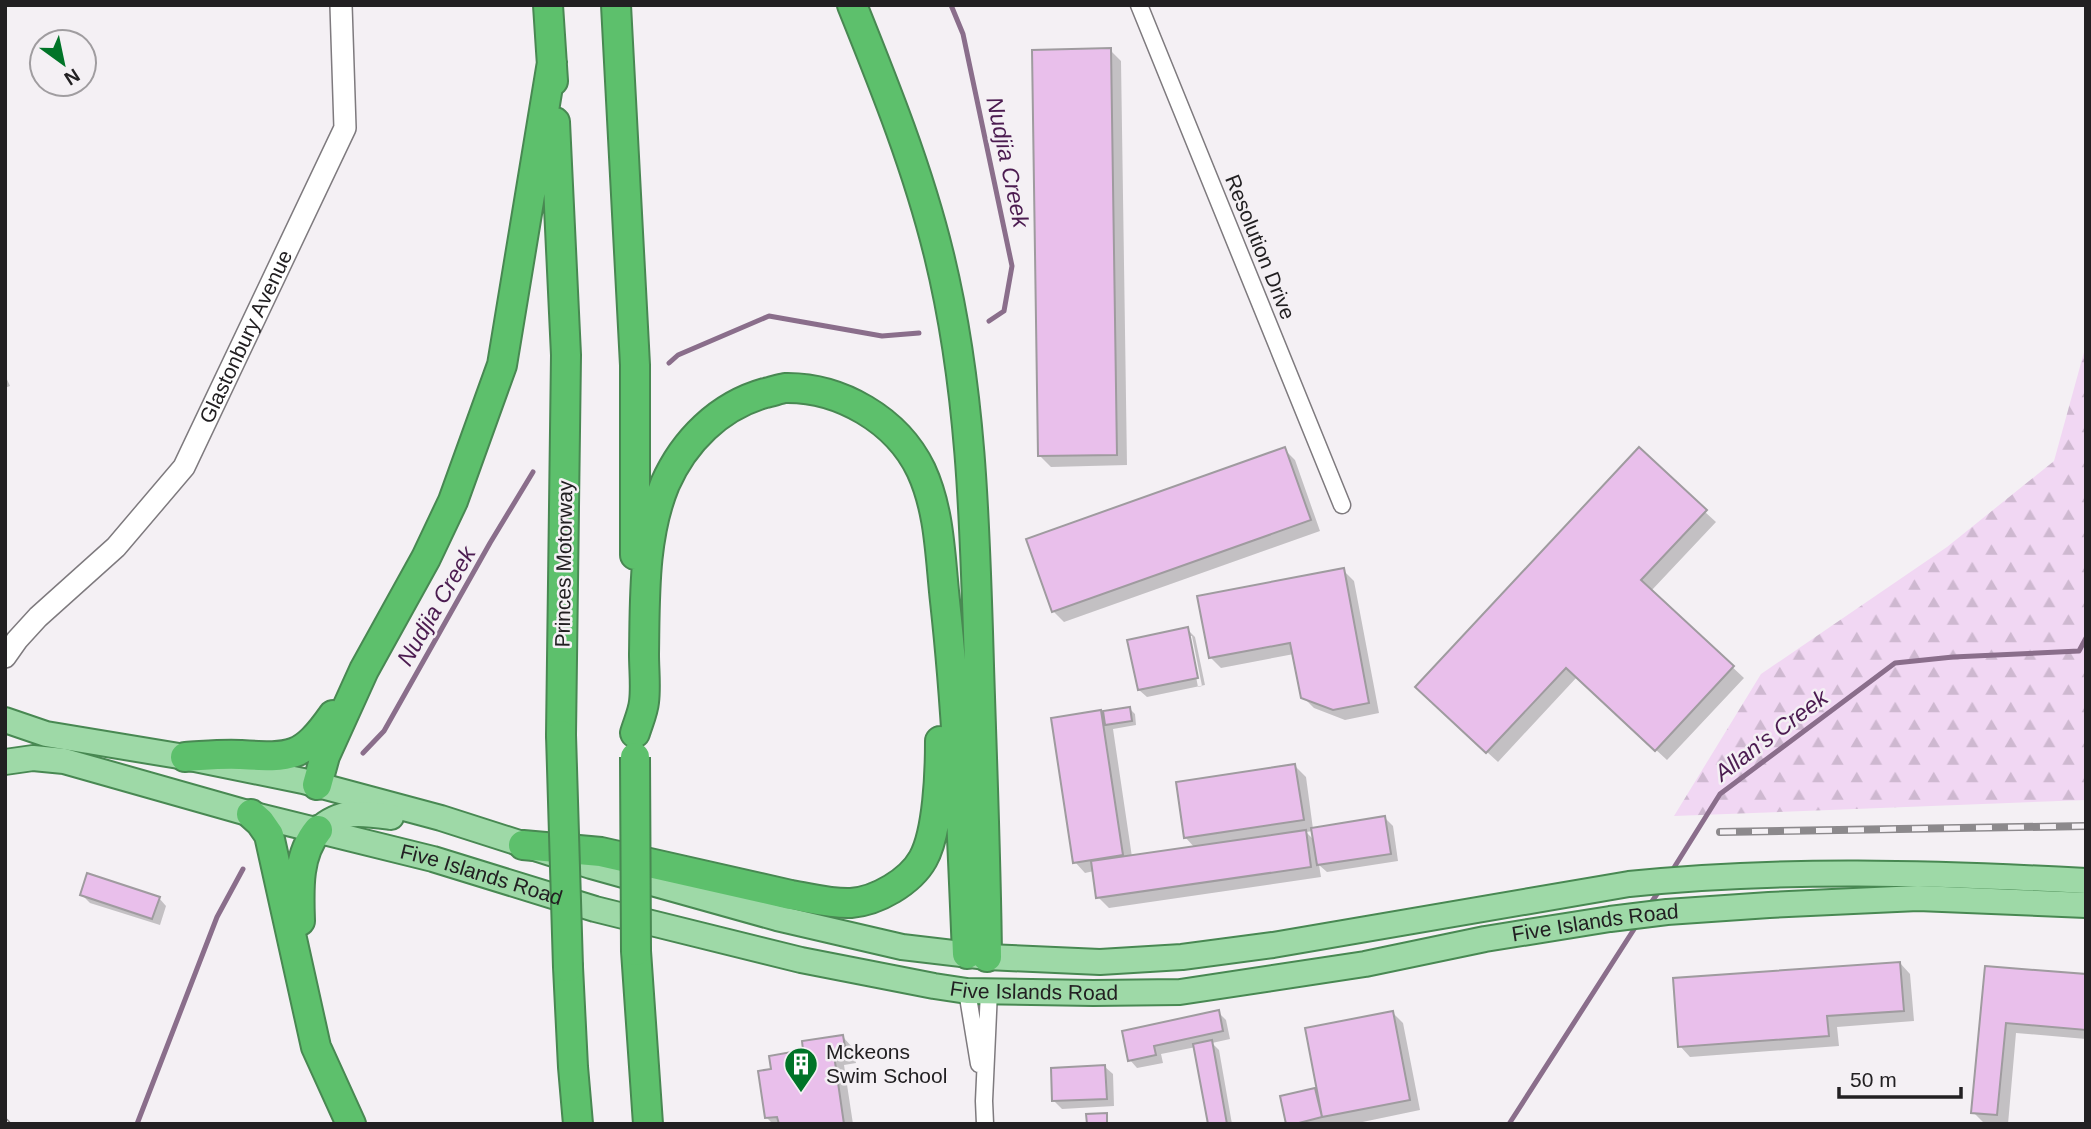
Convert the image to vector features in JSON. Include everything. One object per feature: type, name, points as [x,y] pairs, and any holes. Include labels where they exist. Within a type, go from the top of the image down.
[{"type":"highway","name":"Princes Motorway","points":[[548,5],[566,355],[562,735],[568,967],[578,1124]]},
{"type":"highway","points":[[616,5],[635,365],[636,951],[648,1124]]},
{"type":"highway","points":[[852,5],[899,121],[926,203],[950,307],[965,399],[972,477],[977,956]]},
{"type":"highway","points":[[317,785],[331,742],[364,670],[426,558],[453,501],[502,365],[552,62]]},
{"type":"highway","points":[[635,745],[644,704],[647,566],[654,520],[666,484],[692,440],[720,413],[751,397],[784,388],[822,392],[858,405],[881,420],[906,446],[920,467],[932,498],[939,536],[954,680],[977,956]]},
{"type":"highway","points":[[523,845],[601,852],[821,900],[850,903],[871,898],[890,889],[909,875],[923,859],[932,833],[940,759],[940,664],[948,630]]},
{"type":"highway","points":[[185,757],[222,755],[272,758],[300,751],[317,737],[364,670]]},
{"type":"highway","points":[[251,814],[264,826],[270,841],[316,1047],[351,1124]]},
{"type":"highway","points":[[302,990],[300,880],[307,846],[325,825]]},
{"type":"main road","name":"Glastonbury Avenue","points":[[5,657],[38,617],[116,547],[184,467],[345,128],[341,5]]},
{"type":"main road","name":"Glastonbury Avenue","points":[[5,638],[38,617]]},
{"type":"main road","name":"Five Islands Road","points":[[5,720],[46,734],[185,757],[317,785],[440,818],[666,888],[777,918],[902,947],[977,956],[1100,962],[1182,957],[1273,945],[1629,884],[1685,878],[1903,873],[2086,881]]},
{"type":"main road","name":"Five Islands Road","points":[[5,762],[33,758],[64,761],[251,814],[325,825],[595,909],[801,960],[934,986],[978,991],[1180,992],[1365,964],[1485,939],[1667,912],[1918,898],[2086,905]]},
{"type":"main road","points":[[317,785],[325,825],[345,814],[363,813],[475,829]]},
{"type":"main road","points":[[977,956],[978,991]]},
{"type":"street","name":"Resolution Drive","points":[[1139,5],[1342,505]]},
{"type":"street","points":[[978,991],[985,1124]]},
{"type":"green space","points":[[2086,345],[2086,800],[1674,816],[1761,674],[1947,547],[2054,461]]},
{"type":"building","points":[[1111,48],[1117,455],[1038,456],[1032,50]]},
{"type":"building","points":[[1285,447],[1311,520],[1052,612],[1026,539]]},
{"type":"building","points":[[1639,447],[1707,510],[1641,580],[1734,666],[1655,751],[1566,668],[1486,753],[1415,687]]},
{"type":"building","points":[[1344,568],[1369,703],[1333,710],[1301,698],[1290,643],[1209,658],[1197,596]]},
{"type":"building","points":[[1188,627],[1198,678],[1138,690],[1127,640]]},
{"type":"building","points":[[1130,707],[1132,721],[1105,725],[1103,711]]},
{"type":"building","points":[[1101,710],[1123,855],[1073,863],[1051,718]]},
{"type":"building","points":[[1295,764],[1304,820],[1184,838],[1176,782]]},
{"type":"building","points":[[1385,816],[1391,854],[1317,865],[1311,828]]},
{"type":"building","points":[[1306,830],[1311,867],[1096,898],[1091,861]]},
{"type":"building","points":[[87,873],[160,897],[152,919],[80,895]]},
{"type":"building","points":[[1900,962],[1904,1011],[1827,1016],[1829,1036],[1678,1047],[1673,978]]},
{"type":"building","points":[[1985,966],[2086,974],[2086,1030],[2006,1023],[1997,1115],[1971,1113]]},
{"type":"building","points":[[1219,1010],[1223,1031],[1154,1046],[1156,1055],[1128,1061],[1122,1031]]},
{"type":"building","points":[[1393,1011],[1410,1100],[1322,1117],[1305,1028]]},
{"type":"building","name":"Mckeons Swim School","points":[[843,1035],[846,1053],[834,1055],[844,1124],[779,1124],[777,1117],[765,1118],[758,1071],[771,1069],[769,1056],[803,1050],[802,1041]]},
{"type":"building","points":[[1212,1040],[1227,1124],[1208,1124],[1193,1044]]},
{"type":"building","points":[[1105,1065],[1107,1099],[1052,1101],[1051,1068]]},
{"type":"building","points":[[1315,1088],[1322,1117],[1286,1124],[1280,1096]]},
{"type":"building","points":[[1107,1113],[1107,1124],[1087,1124],[1086,1114]]},
{"type":"waterway","name":"Nudjia Creek","points":[[951,5],[963,34],[1012,266],[1004,311],[989,321]]},
{"type":"waterway","name":"Nudjia Creek","points":[[669,363],[678,355],[769,316],[882,336],[919,333]]},
{"type":"waterway","name":"Nudjia Creek","points":[[363,753],[384,731],[533,472]]},
{"type":"waterway","name":"Allan's Creek","points":[[1670,874],[1720,794],[1895,663],[1953,657],[2079,651],[2086,638]]},
{"type":"waterway","name":"Nudjia Creek","points":[[137,1124],[217,917],[243,869]]},
{"type":"waterway","name":"Allan's Creek","points":[[1649,906],[1661,888]]},
{"type":"waterway","name":"Allan's Creek","points":[[1509,1124],[1638,923]]},
{"type":"railway","points":[[1720,832],[2086,826]]},
{"type":"place","name":"Mckeons Swim School","points":[[801,1094]]}]
